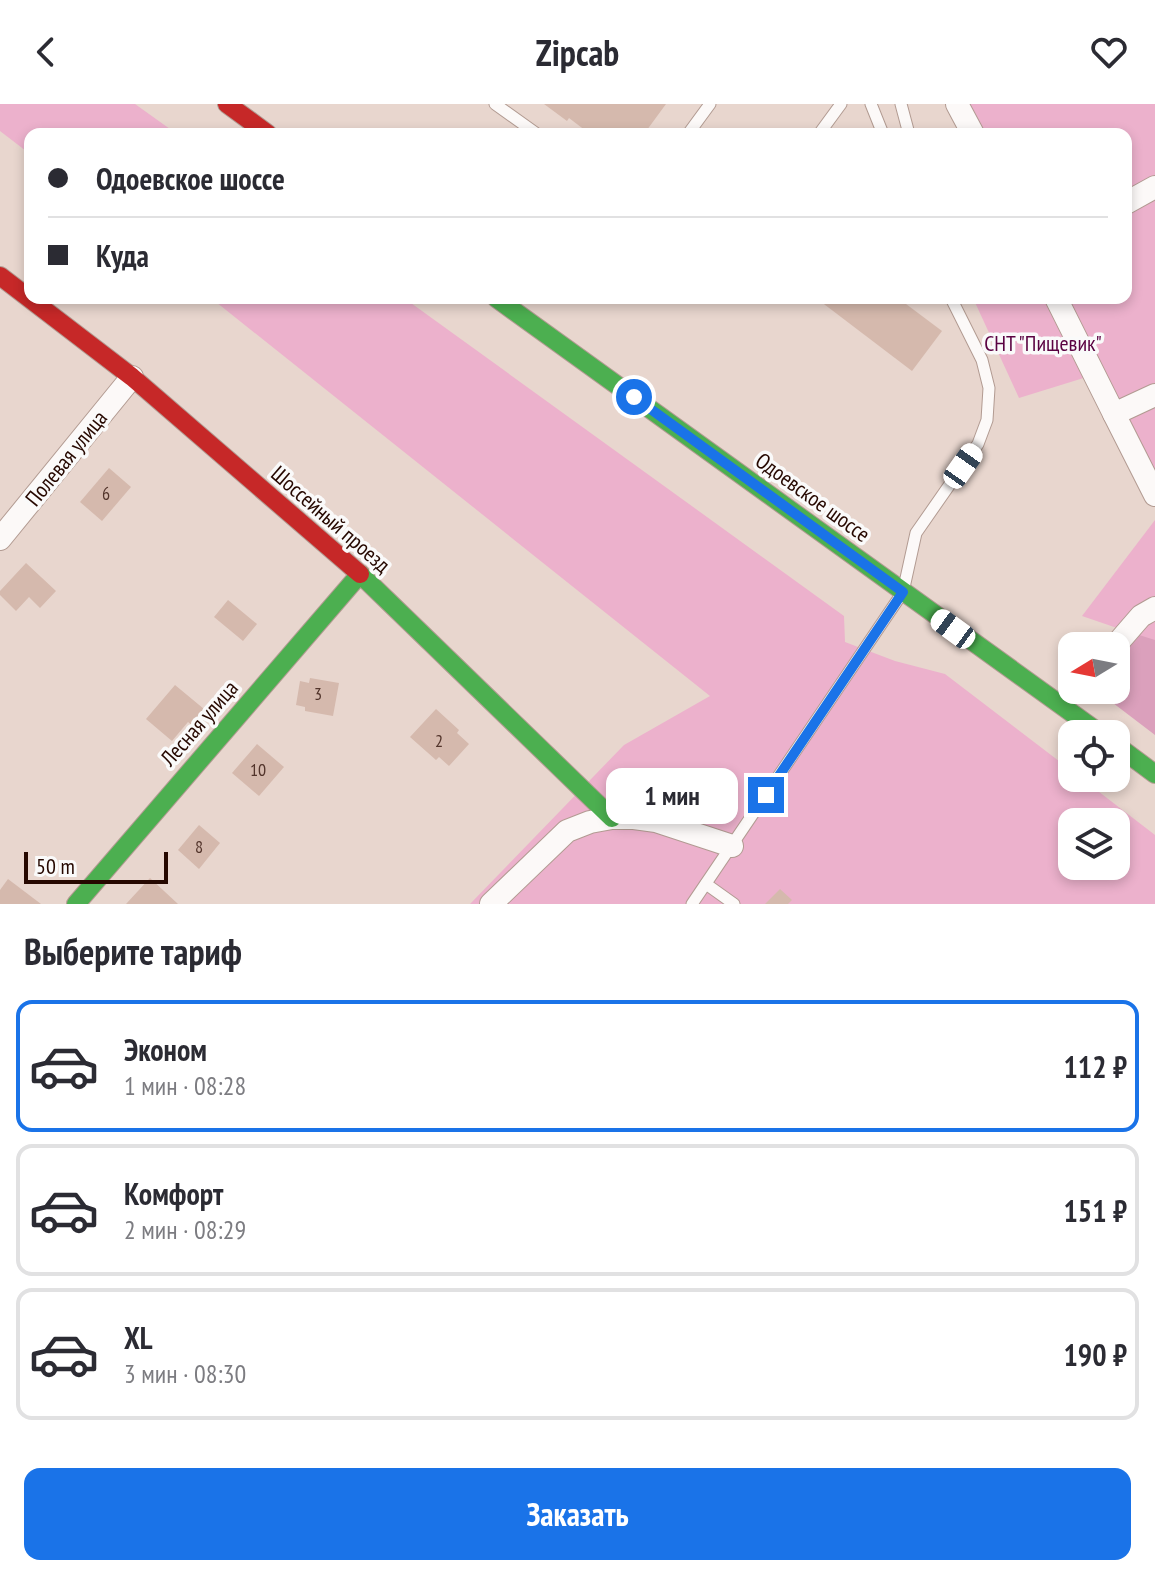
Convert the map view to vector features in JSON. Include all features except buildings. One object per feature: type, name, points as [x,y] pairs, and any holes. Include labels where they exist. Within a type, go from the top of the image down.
[{"type":"street","points":[[227,104],[260,128]]},
{"type":"street","points":[[957,104],[970,128]]},
{"type":"street","points":[[1132,200],[1155,187]]},
{"type":"street","name":"Шоссейный проезд","points":[[0,276],[24,294]]},
{"type":"street","name":"Шоссейный проезд","points":[[37,304],[132,377],[360,574],[612,818]]},
{"type":"street","name":"Одоевское шоссе","points":[[504,304],[903,592],[1058,692]]},
{"type":"street","points":[[1059,304],[1155,495]]},
{"type":"street","name":"Полевая улица","points":[[0,539],[132,377]]},
{"type":"street","points":[[1114,414],[1155,395]]},
{"type":"street","name":"Лесная улица","points":[[76,904],[360,574]]},
{"type":"street","points":[[1127,632],[1141,616],[1155,608]]},
{"type":"street","name":"Одоевское шоссе","points":[[1074,704],[1088,720]]},
{"type":"street","points":[[1130,755],[1155,774]]},
{"type":"street","points":[[491,904],[567,831],[590,822],[612,818],[656,821],[732,846]]},
{"type":"lane","points":[[495,104],[529,128]]},
{"type":"lane","points":[[692,128],[710,104]]},
{"type":"lane","points":[[823,128],[841,104]]},
{"type":"lane","points":[[871,104],[881,128]]},
{"type":"lane","points":[[901,104],[907,128]]},
{"type":"lane","points":[[692,904],[903,592],[916,533],[978,444],[987,420],[989,388],[982,360],[954,304]]},
{"type":"lane","points":[[706,884],[734,904]]},
{"type":"green space","points":[[0,104],[135,104],[169,128],[24,128],[24,149],[0,131]]},
{"type":"green space","name":"СНТ \"Пищевик\"","points":[[951,104],[1155,104],[1155,506],[1090,376],[1019,398],[976,304],[1132,304],[1132,128],[963,128]]},
{"type":"green space","points":[[219,304],[412,304],[844,616],[845,642],[895,661],[945,674],[1058,760],[1058,792],[1099,792],[1120,808],[1058,808],[1058,880],[1130,880],[1130,816],[1155,835],[1155,904],[470,904],[624,745],[710,696]]},
{"type":"green space","points":[[1155,520],[1155,641],[1082,616]]},
{"type":"shaded area","points":[[1136,634],[1155,640],[1155,735],[1114,704],[1130,704],[1130,641]]},
{"type":"traffic: fast","points":[[504,304],[1082,720]]},
{"type":"traffic: fast","points":[[360,574],[612,818]]},
{"type":"traffic: fast","points":[[76,904],[360,574]]},
{"type":"traffic: fast","points":[[1130,755],[1155,774]]},
{"type":"traffic: jam","points":[[227,104],[260,128]]},
{"type":"traffic: jam","points":[[0,276],[24,294]]},
{"type":"traffic: jam","points":[[37,304],[132,377],[360,574]]},
{"type":"route","points":[[634,397],[903,592],[766,795]]}]
